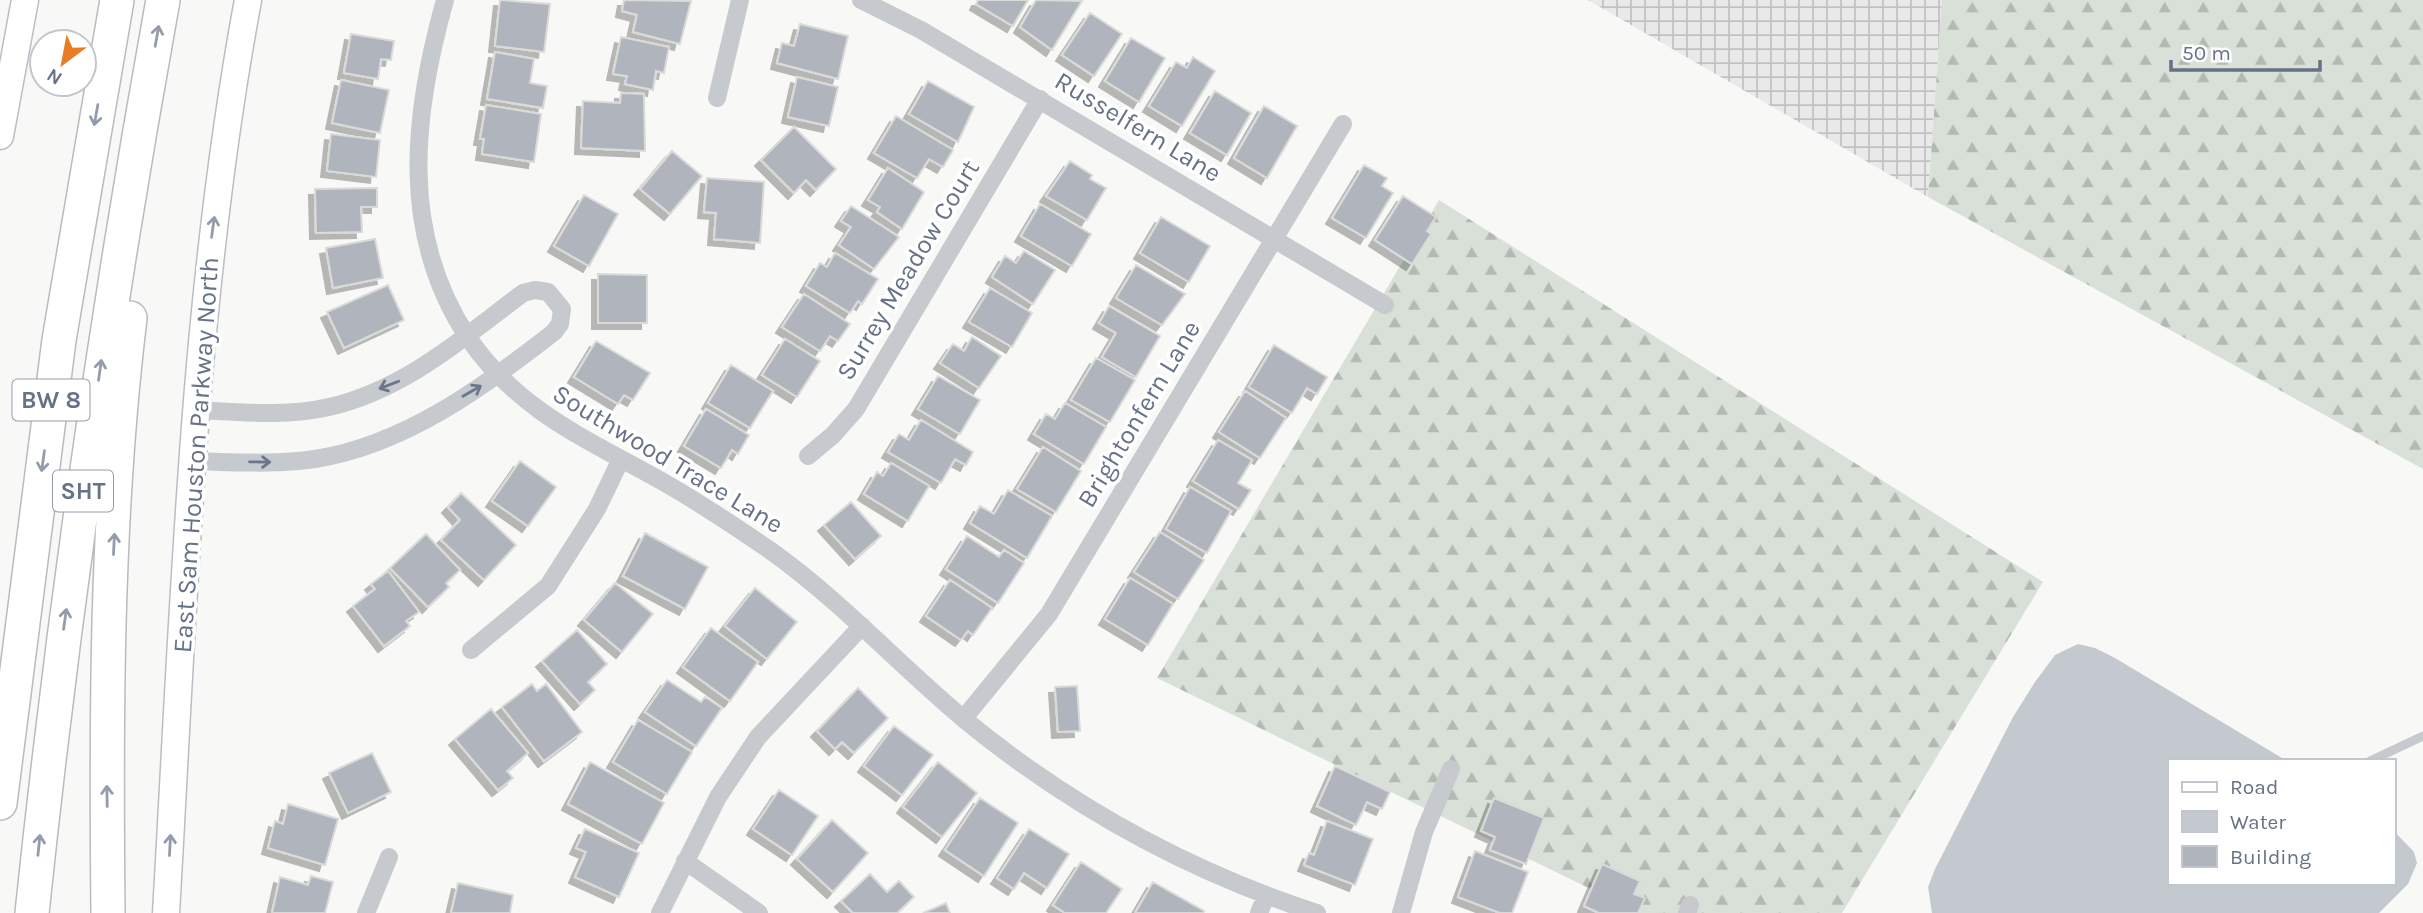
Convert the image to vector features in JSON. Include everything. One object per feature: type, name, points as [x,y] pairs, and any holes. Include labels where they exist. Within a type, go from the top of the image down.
[{"type":"highway","name":"BW 8","points":[[0,803],[58,340],[117,0]]},
{"type":"highway","name":"BW 8","points":[[108,913],[106,702],[122,380],[146,183],[150,72],[163,0]]},
{"type":"highway","name":"SHT","points":[[32,913],[55,689],[100,365],[150,72]]},
{"type":"main road","points":[[0,136],[26,0]]},
{"type":"main road","name":"East Sam Houston Parkway North","points":[[166,913],[195,410],[219,185],[248,0]]},
{"type":"street","name":"Southwood Trace Lane","points":[[445,0],[427,86],[418,171],[418,199],[428,253],[467,335],[498,375],[525,402],[568,431],[714,513],[822,590],[964,719],[1052,786],[1179,858],[1266,896],[1317,913]]},
{"type":"street","points":[[717,98],[740,0]]},
{"type":"street","name":"Russelfern Lane","points":[[862,0],[921,30],[1040,99],[1385,305]]},
{"type":"street","name":"Surrey Meadow Court","points":[[808,456],[833,435],[856,409],[1040,99]]},
{"type":"street","name":"Brightonfern Lane","points":[[964,719],[1049,614],[1343,124]]},
{"type":"street","points":[[192,461],[271,462],[316,458],[359,448],[437,413],[498,375],[560,324],[562,309],[557,299],[548,292],[535,290],[523,293],[402,381],[330,407],[292,412],[195,410]]},
{"type":"street","points":[[471,650],[548,586],[597,509],[621,459]]},
{"type":"street","points":[[660,913],[724,787],[758,737],[862,625]]},
{"type":"street","points":[[1401,913],[1424,832],[1451,769]]},
{"type":"street","points":[[366,913],[389,857]]},
{"type":"street","points":[[685,860],[759,913]]},
{"type":"street","points":[[1259,913],[1266,896]]},
{"type":"lane","points":[[2374,759],[2423,736]]},
{"type":"shaded area","points":[[1588,0],[1942,0],[1928,197]]},
{"type":"green space","points":[[1942,0],[2423,0],[2423,469],[1928,197]]},
{"type":"green space","points":[[1439,200],[2043,582],[1842,913],[1640,913],[1157,678]]},
{"type":"water","points":[[2078,644],[2095,648],[2284,759],[2168,759],[2168,885],[2395,885],[2395,832],[2414,852],[2417,863],[2408,884],[2379,913],[1932,913],[1928,887],[1935,869],[2013,717],[2055,655]]},
{"type":"building","points":[[500,0],[550,4],[544,52],[495,46]]},
{"type":"building","points":[[624,0],[691,1],[680,44],[633,32],[637,15],[622,11]]},
{"type":"building","points":[[978,0],[1028,0],[1013,26],[976,4]]},
{"type":"building","points":[[1036,0],[1082,1],[1052,50],[1020,27]]},
{"type":"building","points":[[1090,13],[1122,34],[1094,76],[1062,55]]},
{"type":"building","points":[[800,24],[848,36],[838,79],[777,63],[782,43],[794,46]]},
{"type":"building","points":[[351,34],[394,41],[391,60],[381,59],[378,79],[344,73]]},
{"type":"building","points":[[621,37],[669,47],[664,73],[656,71],[653,90],[625,84],[627,76],[613,74]]},
{"type":"building","points":[[1131,38],[1165,58],[1139,102],[1105,81]]},
{"type":"building","points":[[495,52],[534,59],[530,83],[547,86],[543,108],[487,99]]},
{"type":"building","points":[[1193,57],[1215,71],[1182,126],[1149,106],[1176,62],[1187,68]]},
{"type":"building","points":[[797,77],[838,87],[829,126],[788,117]]},
{"type":"building","points":[[341,80],[389,90],[380,133],[332,123]]},
{"type":"building","points":[[928,81],[974,107],[958,142],[909,114]]},
{"type":"building","points":[[1215,91],[1251,113],[1227,155],[1190,133]]},
{"type":"building","points":[[621,93],[644,94],[645,151],[581,148],[583,101],[620,103]]},
{"type":"building","points":[[486,105],[541,114],[534,162],[482,154],[484,139],[480,139]]},
{"type":"building","points":[[1264,106],[1297,126],[1267,178],[1234,158]]},
{"type":"building","points":[[896,116],[953,150],[943,167],[929,159],[917,178],[874,153]]},
{"type":"building","points":[[794,127],[836,169],[816,190],[806,180],[794,193],[761,160]]},
{"type":"building","points":[[331,134],[380,140],[376,177],[327,171]]},
{"type":"building","points":[[672,151],[702,176],[670,214],[640,189]]},
{"type":"building","points":[[1070,161],[1092,175],[1090,179],[1106,188],[1087,220],[1046,196]]},
{"type":"building","points":[[1364,165],[1387,178],[1382,186],[1393,193],[1366,238],[1332,218]]},
{"type":"building","points":[[888,168],[924,192],[902,229],[877,212],[880,207],[868,200]]},
{"type":"building","points":[[707,178],[764,182],[760,243],[714,239],[716,213],[704,212]]},
{"type":"building","points":[[377,188],[377,207],[361,207],[362,232],[316,233],[315,189]]},
{"type":"building","points":[[584,195],[618,214],[589,266],[554,246]]},
{"type":"building","points":[[1403,196],[1436,217],[1427,231],[1431,234],[1412,264],[1375,240]]},
{"type":"building","points":[[1040,204],[1091,234],[1072,266],[1021,236]]},
{"type":"building","points":[[851,206],[899,237],[874,269],[839,245],[851,227],[841,221]]},
{"type":"building","points":[[1161,217],[1210,246],[1189,282],[1140,253]]},
{"type":"building","points":[[375,239],[383,278],[333,288],[326,248]]},
{"type":"building","points":[[1024,251],[1055,270],[1033,304],[992,277],[1005,256],[1016,263]]},
{"type":"building","points":[[835,253],[878,279],[862,304],[858,301],[850,313],[806,286],[820,263],[827,267]]},
{"type":"building","points":[[1136,265],[1185,294],[1162,325],[1116,298]]},
{"type":"building","points":[[598,274],[647,275],[647,323],[598,323]]},
{"type":"building","points":[[388,285],[404,320],[344,348],[327,312]]},
{"type":"building","points":[[990,288],[1032,313],[1012,347],[969,322]]},
{"type":"building","points":[[804,294],[850,324],[838,341],[830,336],[820,351],[782,327]]},
{"type":"building","points":[[1109,306],[1160,336],[1136,377],[1102,357],[1116,333],[1099,323]]},
{"type":"building","points":[[972,337],[1001,356],[979,388],[940,363],[953,344],[964,351]]},
{"type":"building","points":[[785,339],[820,361],[797,397],[762,375]]},
{"type":"building","points":[[596,341],[650,373],[633,400],[624,395],[618,404],[574,377]]},
{"type":"building","points":[[1274,345],[1327,377],[1317,394],[1307,388],[1292,413],[1249,387]]},
{"type":"building","points":[[1096,358],[1135,380],[1110,422],[1071,400]]},
{"type":"building","points":[[731,365],[773,391],[750,428],[708,403]]},
{"type":"building","points":[[938,376],[980,400],[960,434],[918,409]]},
{"type":"building","points":[[1245,391],[1286,418],[1260,458],[1219,432]]},
{"type":"building","points":[[1065,403],[1106,427],[1084,464],[1034,434],[1046,414],[1055,419]]},
{"type":"building","points":[[706,409],[749,435],[738,454],[732,450],[721,468],[684,446]]},
{"type":"building","points":[[921,420],[973,452],[966,465],[955,459],[941,483],[888,452],[899,434],[909,440]]},
{"type":"building","points":[[1218,440],[1252,460],[1238,483],[1251,490],[1239,509],[1193,481]]},
{"type":"building","points":[[1043,447],[1081,471],[1056,512],[1017,489]]},
{"type":"building","points":[[520,461],[556,487],[528,526],[492,501]]},
{"type":"building","points":[[891,463],[929,486],[908,521],[864,494],[877,472],[883,476]]},
{"type":"building","points":[[1190,487],[1231,511],[1207,553],[1166,529]]},
{"type":"building","points":[[1008,490],[1052,516],[1027,558],[970,523],[980,506],[994,514]]},
{"type":"building","points":[[461,493],[516,545],[484,580],[441,540],[460,520],[448,507]]},
{"type":"building","points":[[851,502],[881,536],[855,559],[824,525]]},
{"type":"building","points":[[1160,532],[1204,560],[1178,599],[1134,572]]},
{"type":"building","points":[[645,533],[708,567],[685,609],[623,576]]},
{"type":"building","points":[[426,534],[460,570],[446,583],[449,587],[428,607],[390,568]]},
{"type":"building","points":[[967,536],[999,557],[1004,550],[1024,563],[998,603],[946,569]]},
{"type":"building","points":[[388,571],[419,612],[406,621],[410,626],[384,646],[353,606],[375,589],[371,584]]},
{"type":"building","points":[[1130,578],[1173,604],[1148,645],[1105,619]]},
{"type":"building","points":[[950,580],[992,608],[973,635],[968,631],[961,640],[926,616]]},
{"type":"building","points":[[615,583],[653,614],[622,652],[584,620]]},
{"type":"building","points":[[755,588],[797,622],[767,659],[725,626]]},
{"type":"building","points":[[711,628],[758,662],[730,701],[683,667]]},
{"type":"building","points":[[577,630],[607,664],[588,682],[595,690],[580,704],[542,661]]},
{"type":"building","points":[[667,680],[701,702],[705,697],[722,708],[696,746],[645,712]]},
{"type":"building","points":[[532,684],[537,691],[546,684],[582,732],[544,761],[502,707]]},
{"type":"building","points":[[1077,686],[1080,731],[1058,732],[1055,687]]},
{"type":"building","points":[[858,688],[888,718],[854,753],[842,742],[835,749],[817,731]]},
{"type":"building","points":[[491,709],[528,753],[507,771],[513,778],[498,790],[455,739]]},
{"type":"building","points":[[638,720],[692,752],[667,794],[613,762]]},
{"type":"building","points":[[894,726],[933,755],[902,795],[864,766]]},
{"type":"building","points":[[372,753],[391,792],[348,813],[329,773]]},
{"type":"building","points":[[590,762],[664,803],[642,844],[568,804]]},
{"type":"building","points":[[938,762],[977,793],[942,837],[903,807]]},
{"type":"building","points":[[1335,766],[1390,792],[1382,809],[1367,802],[1356,825],[1317,806]]},
{"type":"building","points":[[779,790],[818,816],[792,855],[753,829]]},
{"type":"building","points":[[980,798],[1018,823],[984,876],[945,850]]},
{"type":"building","points":[[1494,798],[1544,818],[1526,864],[1490,850],[1495,837],[1481,831]]},
{"type":"building","points":[[288,804],[338,819],[325,865],[268,848],[275,821],[283,824]]},
{"type":"building","points":[[832,820],[868,853],[833,892],[797,859]]},
{"type":"building","points":[[1327,821],[1373,839],[1355,885],[1304,865],[1309,853],[1314,855]]},
{"type":"building","points":[[585,829],[639,853],[619,897],[575,877],[586,852],[576,848]]},
{"type":"building","points":[[1029,829],[1069,854],[1047,888],[1024,873],[1014,889],[997,878]]},
{"type":"building","points":[[1475,851],[1528,872],[1512,913],[1500,913],[1458,897]]},
{"type":"building","points":[[1081,862],[1122,889],[1106,913],[1065,913],[1053,905]]},
{"type":"building","points":[[1602,864],[1640,881],[1634,894],[1645,898],[1638,913],[1599,913],[1584,906]]},
{"type":"building","points":[[870,874],[887,892],[899,881],[914,897],[897,913],[853,913],[841,901]]},
{"type":"building","points":[[311,876],[333,882],[325,913],[272,913],[280,877],[308,885]]},
{"type":"building","points":[[1153,882],[1204,911],[1203,913],[1135,913]]},
{"type":"building","points":[[458,883],[513,895],[510,913],[451,913]]},
{"type":"building","points":[[946,903],[950,913],[923,913]]}]
